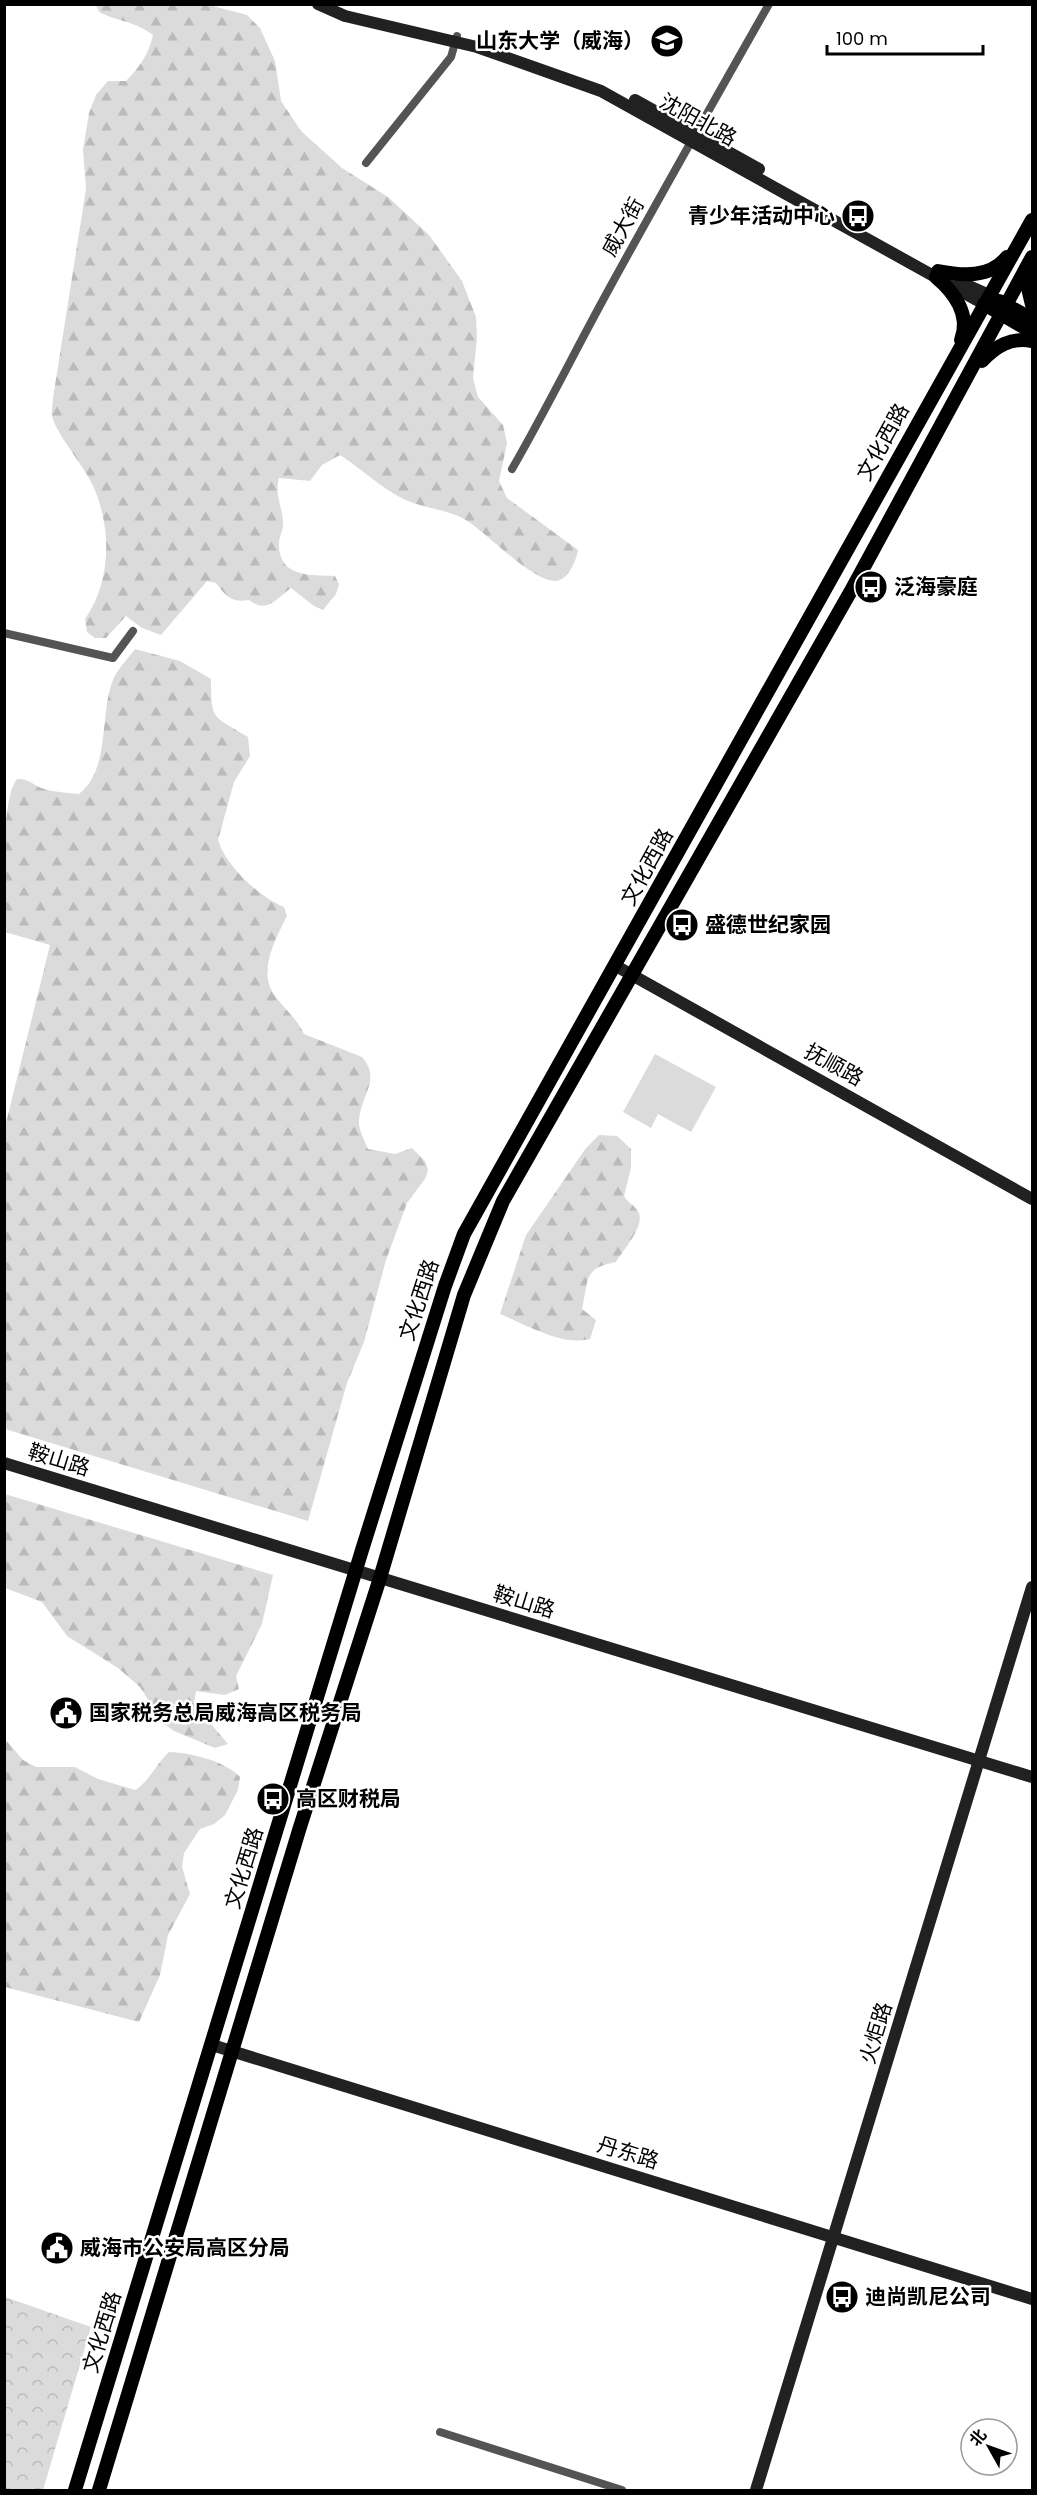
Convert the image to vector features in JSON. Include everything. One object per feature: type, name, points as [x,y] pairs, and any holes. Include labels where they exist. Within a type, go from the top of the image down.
[{"type":"main road","name":"沈阳北路","points":[[318,4],[345,16],[456,39]]},
{"type":"main road","name":"沈阳北路","points":[[335,4],[535,59],[606,85],[937,274],[1005,310],[1032,332]]},
{"type":"main road","name":"文化西路","points":[[75,2490],[355,1572],[445,1286],[464,1234],[1032,220]]},
{"type":"main road","points":[[937,274],[963,276],[1000,266],[1024,236]]},
{"type":"main road","name":"文化西路","points":[[99,2490],[380,1578],[464,1295],[483,1245],[503,1201],[844,603],[1032,257]]},
{"type":"main road","points":[[1032,266],[1028,288],[1032,305]]},
{"type":"main road","points":[[937,274],[958,299],[961,315],[963,334],[951,363]]},
{"type":"main road","name":"沈阳北路","points":[[1005,310],[1032,319]]},
{"type":"main road","points":[[968,376],[992,350],[1006,342],[1023,339],[1032,341]]},
{"type":"main road","name":"抚顺路","points":[[616,966],[1032,1199]]},
{"type":"main road","name":"鞍山路","points":[[4,1463],[1032,1777]]},
{"type":"main road","name":"火炬路","points":[[756,2490],[1032,1587]]},
{"type":"main road","name":"丹东路","points":[[212,2045],[1032,2299]]},
{"type":"main road","points":[[70,2490],[85,2459]]},
{"type":"main road","points":[[104,2490],[106,2466]]},
{"type":"street","name":"威大街","points":[[512,469],[557,390],[607,292],[693,136],[769,4]]},
{"type":"street","points":[[366,163],[451,57],[456,39]]},
{"type":"street","points":[[4,633],[113,658],[133,631]]},
{"type":"street","points":[[440,2432],[622,2490]]},
{"type":"green space","points":[[96,5],[209,5],[247,15],[260,28],[275,61],[281,101],[301,131],[342,168],[388,197],[429,235],[462,281],[476,317],[477,337],[473,378],[478,397],[503,425],[507,443],[499,481],[507,498],[578,550],[573,565],[564,578],[555,581],[535,574],[469,522],[455,515],[399,497],[340,455],[322,465],[310,481],[279,478],[278,484],[283,524],[279,543],[284,563],[290,569],[298,572],[335,576],[339,584],[336,594],[323,610],[314,606],[291,588],[271,603],[261,606],[249,600],[233,599],[226,595],[216,583],[207,581],[161,635],[142,628],[126,616],[106,638],[95,638],[87,632],[85,619],[94,604],[104,572],[106,538],[104,521],[90,480],[55,423],[52,414],[53,398],[86,189],[83,150],[89,113],[96,95],[108,81],[126,81],[135,71],[146,55],[153,35],[140,27],[99,12]]},
{"type":"green space","points":[[135,649],[180,661],[211,679],[212,703],[216,716],[248,737],[250,756],[234,782],[218,840],[228,860],[245,880],[264,896],[284,907],[287,916],[278,933],[268,964],[269,984],[273,993],[304,1034],[362,1057],[368,1065],[370,1081],[360,1112],[359,1124],[368,1149],[395,1154],[412,1148],[425,1161],[428,1170],[425,1179],[407,1203],[386,1260],[364,1342],[347,1383],[308,1521],[5,1429],[5,1127],[50,945],[5,932],[4,851],[8,807],[17,779],[48,790],[79,794],[89,783],[100,756],[106,709],[113,680]]},
{"type":"green space","points":[[655,1054],[716,1087],[691,1132],[658,1114],[651,1128],[623,1112]]},
{"type":"green space","points":[[599,1135],[617,1136],[631,1149],[631,1168],[624,1196],[640,1215],[639,1222],[616,1262],[598,1268],[589,1277],[582,1309],[596,1320],[590,1339],[568,1340],[544,1333],[500,1314],[526,1235],[586,1148]]},
{"type":"green space","points":[[5,1494],[273,1575],[262,1624],[236,1676],[239,1689],[225,1695],[196,1691],[194,1704],[228,1744],[215,1748],[174,1731],[163,1723],[140,1687],[118,1668],[67,1636],[42,1602],[5,1588]]},
{"type":"green space","points":[[5,1739],[23,1760],[36,1767],[75,1767],[98,1779],[135,1790],[145,1782],[169,1752],[188,1754],[217,1762],[240,1777],[238,1790],[225,1815],[214,1824],[200,1829],[184,1853],[182,1867],[190,1894],[168,1935],[160,1975],[139,2022],[5,1987]]},
{"type":"green space","points":[[5,2297],[91,2327],[43,2490],[5,2490]]},
{"type":"place","name":"山东大学（威海）","points":[[667,41]]},
{"type":"place","name":"青少年活动中心","points":[[858,216]]},
{"type":"place","name":"泛海豪庭","points":[[871,587]]},
{"type":"place","name":"盛德世纪家园","points":[[682,925]]},
{"type":"place","name":"国家税务总局威海高区税务局","points":[[66,1713]]},
{"type":"place","name":"高区财税局","points":[[273,1799]]},
{"type":"place","name":"威海市公安局高区分局","points":[[57,2248]]},
{"type":"place","name":"迪尚凯尼公司","points":[[842,2297]]}]
